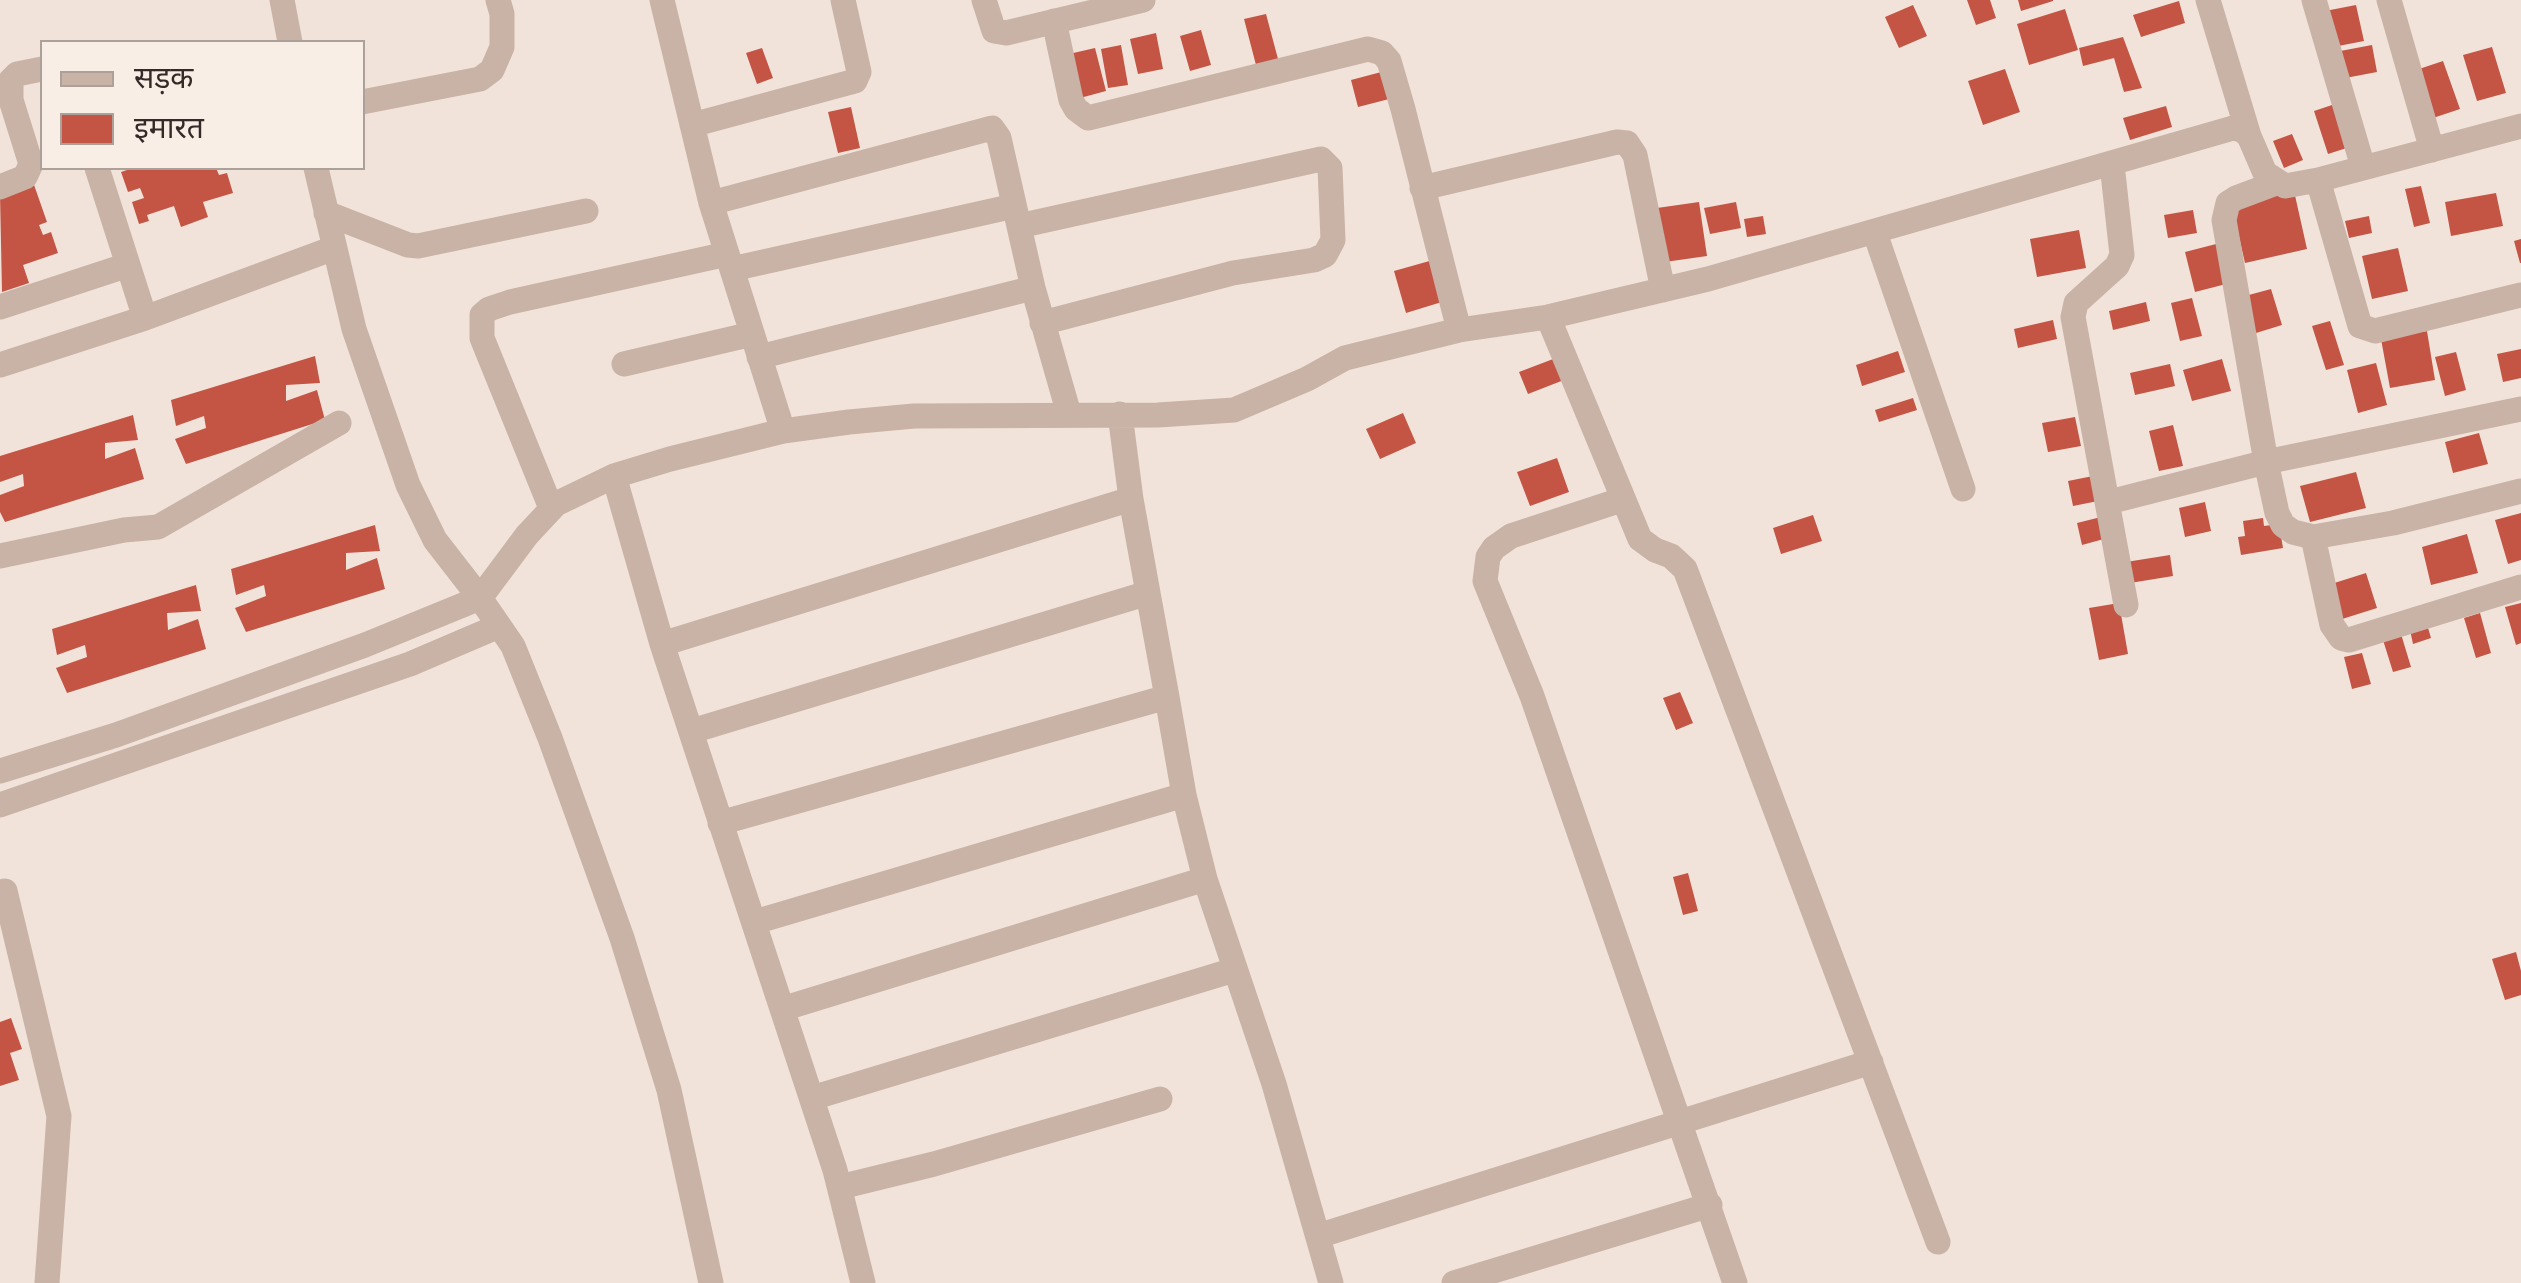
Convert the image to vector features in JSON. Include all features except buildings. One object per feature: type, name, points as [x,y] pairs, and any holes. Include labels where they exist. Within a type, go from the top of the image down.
[{"type":"street","points":[[282,0],[290,40]]},
{"type":"street","points":[[365,101],[480,80],[492,70],[502,47],[498,0]]},
{"type":"street","points":[[662,0],[711,203],[783,431]]},
{"type":"street","points":[[692,125],[855,81],[858,72],[843,0]]},
{"type":"street","points":[[984,0],[994,31],[1006,33],[1142,0]]},
{"type":"street","points":[[2208,0],[2249,136],[2265,173],[2276,183],[2285,186],[2318,180],[2521,126]]},
{"type":"street","points":[[2314,0],[2362,168]]},
{"type":"street","points":[[2389,0],[2432,150]]},
{"type":"street","points":[[1054,21],[1072,100],[1088,118],[1368,49],[1377,51],[1388,61],[1459,330]]},
{"type":"street","points":[[0,186],[25,177],[31,164],[12,100],[11,80],[17,74],[40,69]]},
{"type":"street","points":[[711,203],[992,128],[999,138],[1033,288],[1069,414]]},
{"type":"street","points":[[0,771],[116,736],[480,598],[551,508],[574,492],[614,476],[783,431],[914,416],[1234,410],[1308,380],[1345,358],[1459,330],[1548,317],[1662,290],[1875,233],[2233,128],[2249,136]]},
{"type":"street","points":[[1422,188],[1626,143],[1635,155],[1662,290]]},
{"type":"street","points":[[551,508],[482,338],[482,315],[489,308],[1312,160],[1320,159],[1330,168],[1332,240],[1325,256],[1233,273],[1042,323]]},
{"type":"street","points":[[2112,164],[2122,255],[2117,266],[2073,310],[2126,605]]},
{"type":"street","points":[[98,170],[145,318]]},
{"type":"street","points":[[316,170],[376,400],[408,486],[434,540],[506,636],[539,710],[648,1018],[669,1090],[711,1283]]},
{"type":"street","points":[[2318,180],[2360,326],[2375,331],[2521,295]]},
{"type":"street","points":[[2276,183],[2236,198],[2228,204],[2224,220],[2266,462],[2283,524],[2293,532],[2314,536],[2393,522],[2521,491]]},
{"type":"street","points":[[326,213],[418,246],[586,211]]},
{"type":"street","points":[[1875,233],[1963,489]]},
{"type":"street","points":[[0,364],[145,318],[334,248]]},
{"type":"street","points":[[0,307],[128,265]]},
{"type":"street","points":[[624,364],[755,346],[1033,288]]},
{"type":"street","points":[[1548,317],[1640,539],[1671,556],[1685,569],[1938,1242]]},
{"type":"street","points":[[2108,502],[2266,462],[2521,408]]},
{"type":"street","points":[[1120,414],[1131,499],[1184,795],[1205,879],[1274,1084],[1332,1283]]},
{"type":"street","points":[[0,556],[124,530],[158,527],[339,422]]},
{"type":"street","points":[[614,476],[662,644],[840,1187],[863,1283]]},
{"type":"street","points":[[662,644],[1131,499]]},
{"type":"street","points":[[1621,500],[1511,536],[1494,548],[1488,558],[1485,581],[1532,696],[1735,1283]]},
{"type":"street","points":[[2314,536],[2332,625],[2341,638],[2349,640],[2521,587]]},
{"type":"street","points":[[692,731],[1148,592]]},
{"type":"street","points":[[0,805],[410,664],[506,636]]},
{"type":"street","points":[[720,823],[1167,697]]},
{"type":"street","points":[[755,922],[1184,795]]},
{"type":"street","points":[[782,1009],[1205,879]]},
{"type":"street","points":[[6,890],[60,1130],[47,1283]]},
{"type":"street","points":[[812,1098],[1234,970]]},
{"type":"street","points":[[1318,1236],[1871,1062]]},
{"type":"street","points":[[840,1187],[1160,1099]]},
{"type":"street","points":[[1471,1280],[1710,1205]]}]
